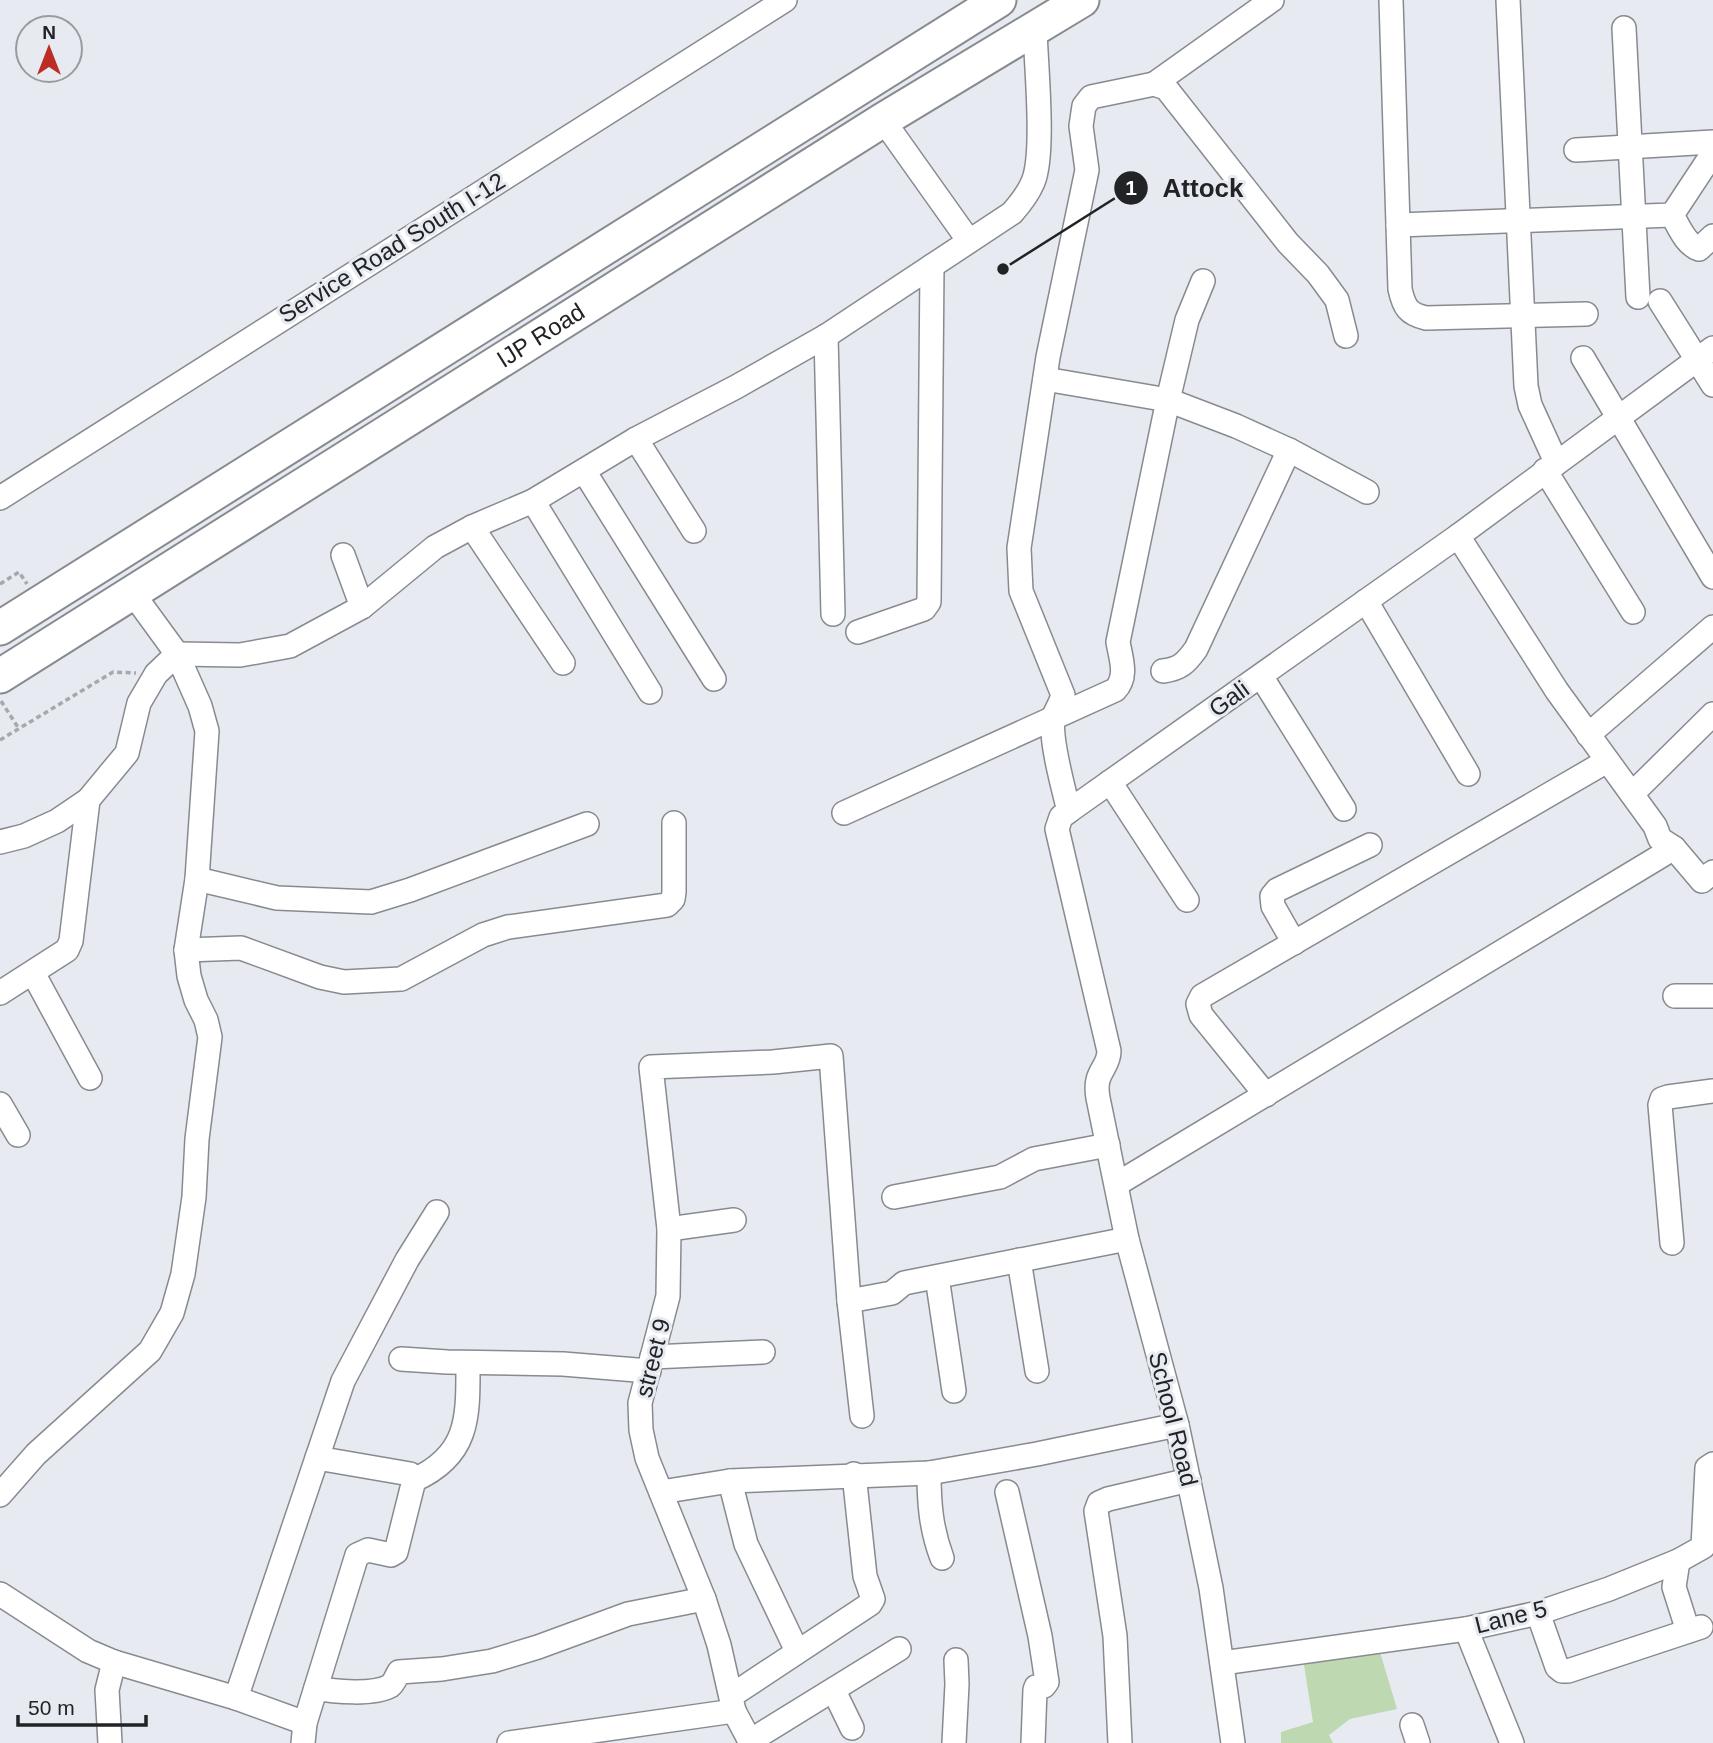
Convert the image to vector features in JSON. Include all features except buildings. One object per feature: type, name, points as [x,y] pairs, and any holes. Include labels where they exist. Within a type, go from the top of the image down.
[{"type":"highway","name":"IJP Road","points":[[0,628],[999,0]]},
{"type":"highway","name":"IJP Road","points":[[0,676],[131,591],[883,120],[1082,0]]},
{"type":"street","name":"Service Road South I-12","points":[[0,498],[785,0]]},
{"type":"street","points":[[1069,811],[1053,733],[1054,716],[1063,695],[1021,591],[1018,571],[1019,548],[1045,379],[1087,170],[1081,126],[1084,106],[1097,94],[1154,84],[1272,0]]},
{"type":"street","points":[[1391,0],[1400,289],[1403,305],[1413,315],[1426,318],[1586,314]]},
{"type":"street","points":[[1508,0],[1526,386],[1550,466],[1633,612]]},
{"type":"street","points":[[1624,28],[1634,218],[1649,299],[1705,353],[1713,384]]},
{"type":"street","points":[[0,842],[24,836],[57,821],[88,800],[127,752],[139,703],[156,674],[177,654],[240,656],[290,646],[362,607],[435,547],[472,527],[533,501],[636,439],[826,336],[1012,214],[1034,180],[1039,155],[1035,30]]},
{"type":"street","points":[[1154,84],[1166,88],[1178,101],[1288,243],[1318,274],[1337,300],[1346,336]]},
{"type":"street","points":[[883,120],[969,241]]},
{"type":"street","points":[[1576,150],[1713,142]]},
{"type":"street","points":[[1672,215],[1713,153]]},
{"type":"street","points":[[1398,225],[1672,215]]},
{"type":"street","points":[[1672,215],[1695,249],[1699,249],[1713,236]]},
{"type":"street","points":[[859,632],[924,609],[929,602],[932,266]]},
{"type":"street","points":[[845,813],[1115,690],[1121,684],[1124,676],[1118,642],[1168,400],[1187,320],[1203,281]]},
{"type":"street","points":[[826,336],[833,614]]},
{"type":"street","name":"Gali","points":[[1069,811],[1458,536],[1705,353]]},
{"type":"street","points":[[1583,358],[1713,577]]},
{"type":"street","points":[[1045,379],[1168,400],[1289,450],[1367,492]]},
{"type":"street","points":[[636,439],[694,531]]},
{"type":"street","points":[[1163,671],[1178,669],[1196,649],[1289,450]]},
{"type":"street","points":[[584,471],[714,679]]},
{"type":"street","points":[[533,501],[650,692]]},
{"type":"street","points":[[472,527],[562,663]]},
{"type":"street","points":[[1458,536],[1557,691],[1655,826],[1660,839],[1674,848],[1702,881],[1713,872]]},
{"type":"street","points":[[343,555],[362,607]]},
{"type":"street","points":[[0,1495],[36,1454],[150,1350],[172,1313],[183,1274],[194,1197],[197,1139],[210,1037],[206,1020],[192,988],[186,950],[197,879],[207,731],[200,706],[177,654],[131,591]]},
{"type":"street","points":[[1366,601],[1468,774]]},
{"type":"street","points":[[1588,735],[1713,627]]},
{"type":"street","points":[[1261,676],[1344,809]]},
{"type":"street","points":[[1632,794],[1713,714]]},
{"type":"street","points":[[1266,1095],[1201,1015],[1198,1004],[1202,996],[1607,761]]},
{"type":"street","points":[[1110,782],[1187,900]]},
{"type":"street","points":[[0,993],[67,950],[71,942],[88,800]]},
{"type":"street","name":"School Road","points":[[1069,811],[1061,817],[1057,829],[1109,1051],[1109,1057],[1097,1077],[1098,1098],[1127,1239],[1189,1480],[1211,1588],[1233,1743]]},
{"type":"street","points":[[186,950],[241,948],[320,978],[344,982],[401,979],[483,935],[508,927],[667,905],[673,899],[674,892],[674,823]]},
{"type":"street","points":[[197,879],[276,898],[372,902],[587,824]]},
{"type":"street","points":[[1294,943],[1273,906],[1272,896],[1277,890],[1370,845]]},
{"type":"street","points":[[1117,1184],[1674,848]]},
{"type":"street","points":[[33,973],[90,1078]]},
{"type":"street","points":[[1675,996],[1713,996],[1713,1004]]},
{"type":"street","name":"street 9","points":[[750,1742],[732,1704],[719,1645],[704,1599],[647,1458],[641,1430],[640,1403],[668,1296],[669,1229],[651,1067],[773,1062],[831,1056],[849,1301]]},
{"type":"street","points":[[1672,1243],[1660,1105],[1662,1099],[1668,1097],[1713,1091]]},
{"type":"street","points":[[0,1104],[18,1135]]},
{"type":"street","points":[[894,1197],[1000,1177],[1034,1159],[1108,1145]]},
{"type":"street","points":[[236,1698],[343,1381],[407,1260],[437,1212]]},
{"type":"street","points":[[669,1229],[734,1220]]},
{"type":"street","points":[[862,1416],[849,1301],[892,1293],[904,1283],[1127,1239]]},
{"type":"street","points":[[1019,1260],[1037,1371]]},
{"type":"street","points":[[937,1276],[954,1391]]},
{"type":"street","points":[[401,1359],[468,1363],[650,1364],[763,1352]]},
{"type":"street","points":[[414,1480],[434,1471],[461,1438],[468,1414],[468,1363]]},
{"type":"street","points":[[661,1492],[730,1481],[929,1473],[1177,1425]]},
{"type":"street","points":[[0,1594],[88,1651],[114,1662],[236,1698],[304,1733],[357,1555],[368,1550],[391,1555],[396,1552],[414,1480],[410,1474],[317,1458]]},
{"type":"street","name":"Lane 5","points":[[1222,1663],[1466,1629],[1538,1613],[1609,1589],[1678,1561],[1703,1547],[1707,1468],[1713,1464]]},
{"type":"street","points":[[929,1473],[929,1513],[933,1535],[942,1558]]},
{"type":"street","points":[[509,1743],[732,1704],[797,1651],[870,1604],[873,1599],[865,1576],[854,1474]]},
{"type":"street","points":[[1120,1743],[1115,1636],[1096,1511],[1099,1503],[1189,1480]]},
{"type":"street","points":[[730,1481],[746,1544],[797,1651]]},
{"type":"street","points":[[1007,1492],[1040,1636],[1047,1682],[1035,1690],[1032,1743]]},
{"type":"street","points":[[1538,1613],[1557,1667],[1562,1671],[1695,1629],[1674,1587],[1678,1561]]},
{"type":"street","points":[[316,1688],[333,1692],[378,1689],[391,1685],[400,1672],[492,1661],[628,1614],[704,1599]]},
{"type":"street","points":[[1466,1629],[1512,1743]]},
{"type":"street","points":[[750,1742],[899,1649]]},
{"type":"street","points":[[954,1743],[956,1660]]},
{"type":"street","points":[[110,1743],[107,1690],[114,1662]]},
{"type":"street","points":[[834,1691],[852,1728]]},
{"type":"path","points":[[0,584],[19,572]]},
{"type":"path","points":[[0,740],[113,672]]},
{"type":"path","points":[[0,699],[19,729]]},
{"type":"green space","points":[[1374,1632],[1397,1709],[1350,1719],[1329,1735],[1333,1743],[1281,1743],[1281,1732],[1313,1722],[1301,1646]]},
{"type":"place","name":"Attock","points":[[1003,269]]}]
